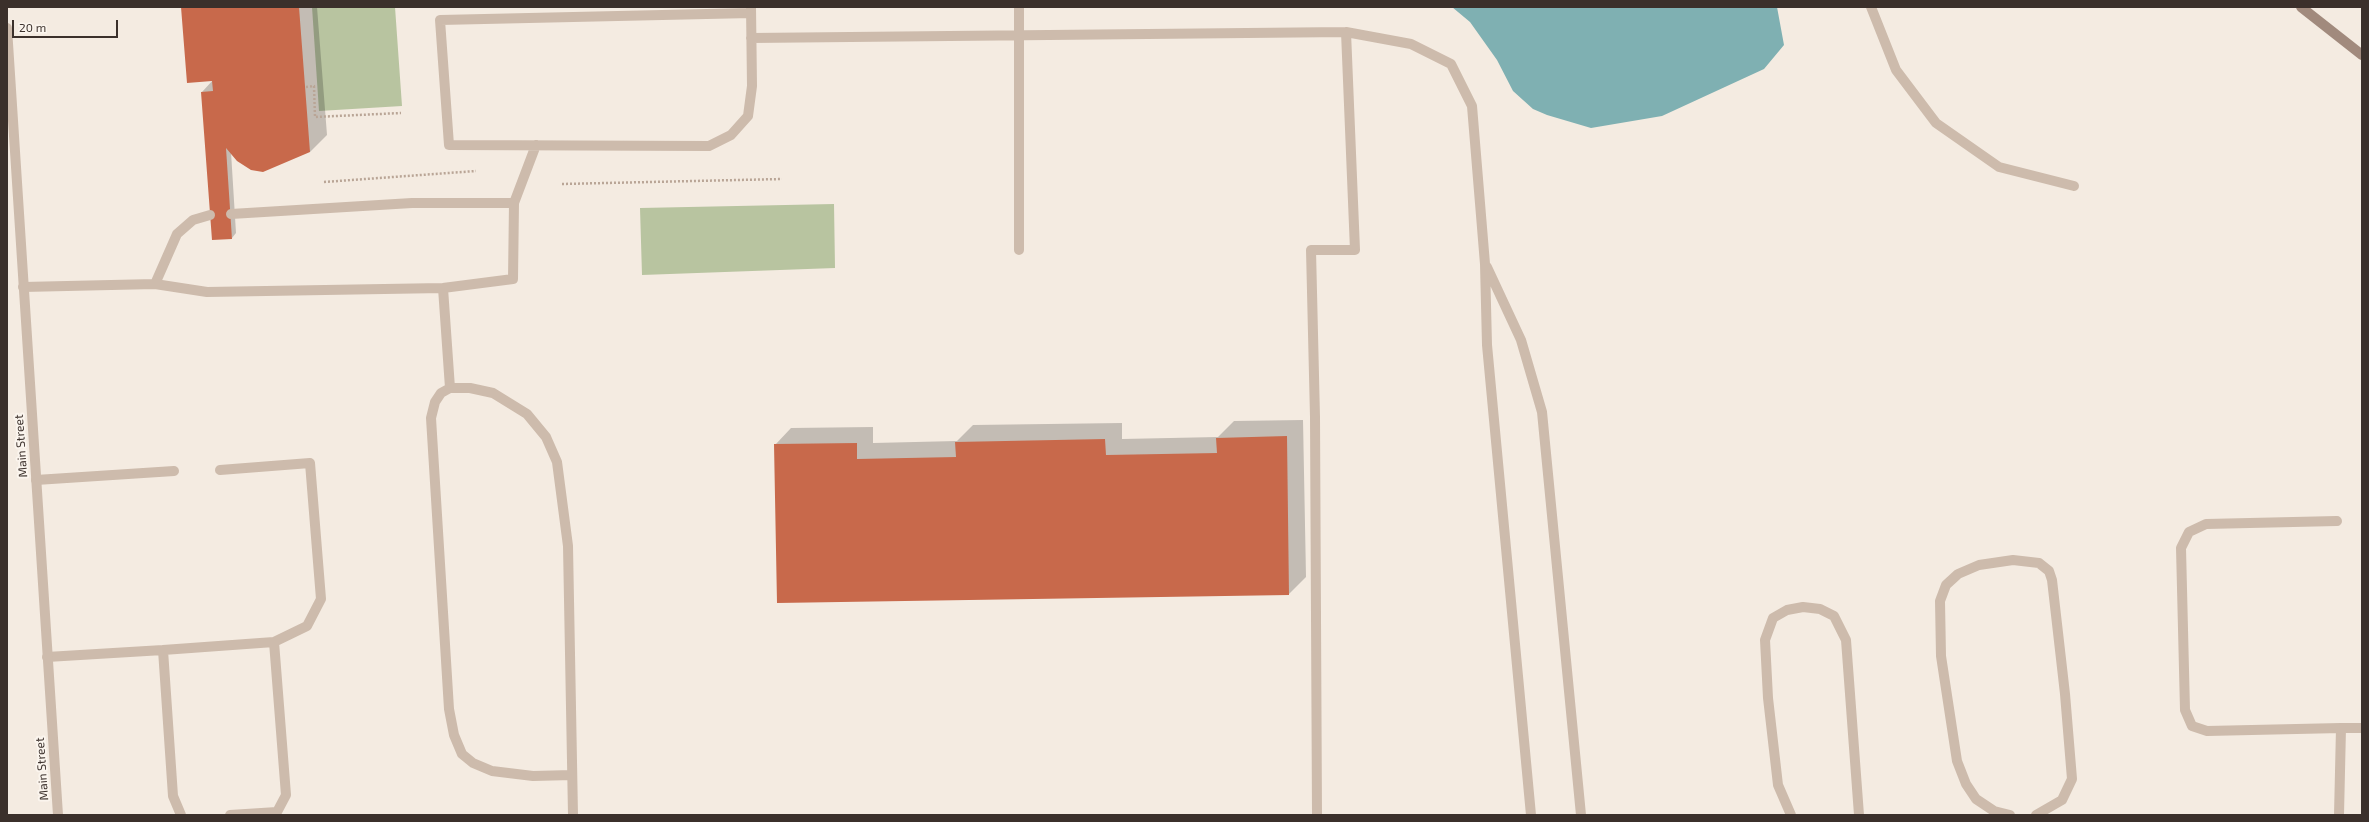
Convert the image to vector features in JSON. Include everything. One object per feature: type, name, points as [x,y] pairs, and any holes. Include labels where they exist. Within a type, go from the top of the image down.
[{"type":"main road","points":[[2301,7],[2362,55]]},
{"type":"street","points":[[1019,7],[1019,250]]},
{"type":"street","points":[[1871,7],[1896,70],[1936,123],[1999,167],[2074,186]]},
{"type":"street","points":[[751,10],[752,86],[748,116],[731,134],[709,146],[449,145],[440,20],[751,10]]},
{"type":"street","name":"Main Street","points":[[7,28],[58,815]]},
{"type":"street","points":[[1317,815],[1315,425],[1311,250],[1356,250],[1346,32]]},
{"type":"street","points":[[751,38],[1346,32],[1411,44],[1451,64],[1472,106],[1485,264],[1487,345],[1531,815]]},
{"type":"street","points":[[23,287],[154,284],[207,292],[443,288],[513,280],[514,203],[536,145]]},
{"type":"street","points":[[231,214],[412,203],[514,203]]},
{"type":"street","points":[[154,284],[177,234],[193,220],[210,215]]},
{"type":"street","points":[[1485,264],[1521,340],[1542,412],[1581,815]]},
{"type":"street","points":[[443,288],[450,388]]},
{"type":"street","points":[[572,775],[533,776],[492,771],[473,763],[462,754],[454,735],[449,709],[432,418],[435,402],[442,393],[450,388],[470,388],[493,393],[527,414],[540,427],[553,449],[557,462],[568,546],[573,815]]},
{"type":"street","points":[[47,657],[274,642],[308,626],[321,599],[310,463],[220,470]]},
{"type":"street","points":[[36,480],[174,471]]},
{"type":"street","points":[[2337,521],[2206,524],[2189,532],[2181,548],[2185,710],[2192,726],[2207,731],[2362,728]]},
{"type":"street","points":[[2010,815],[1994,811],[1976,799],[1966,784],[1957,761],[1941,656],[1940,601],[1946,585],[1958,574],[1979,565],[2013,560],[2039,563],[2049,571],[2052,580],[2065,694],[2072,779],[2062,800],[2036,815]]},
{"type":"street","points":[[1791,815],[1778,785],[1768,698],[1765,640],[1773,618],[1787,610],[1803,607],[1820,609],[1834,616],[1846,640],[1859,815]]},
{"type":"street","points":[[231,815],[277,812],[286,795],[274,642]]},
{"type":"street","points":[[163,650],[173,796],[181,815]]},
{"type":"street","points":[[2339,815],[2341,728]]},
{"type":"path","points":[[306,87],[314,86],[315,117],[400,113]]},
{"type":"path","points":[[317,183],[481,169]]},
{"type":"path","points":[[562,184],[782,179]]},
{"type":"green space","points":[[312,7],[395,7],[402,106],[319,111]]},
{"type":"green space","points":[[834,204],[835,268],[642,275],[640,208]]},
{"type":"water","points":[[1452,7],[1777,7],[1784,45],[1764,69],[1662,116],[1591,128],[1547,115],[1533,109],[1513,91],[1497,60],[1470,22]]},
{"type":"building","points":[[181,7],[299,7],[310,152],[263,172],[251,170],[237,161],[226,148],[232,239],[212,240],[201,92],[213,91],[212,81],[187,83]]},
{"type":"building","points":[[1287,436],[1289,595],[777,603],[774,444],[857,443],[857,459],[956,457],[955,442],[1105,439],[1106,455],[1217,453],[1216,438]]}]
